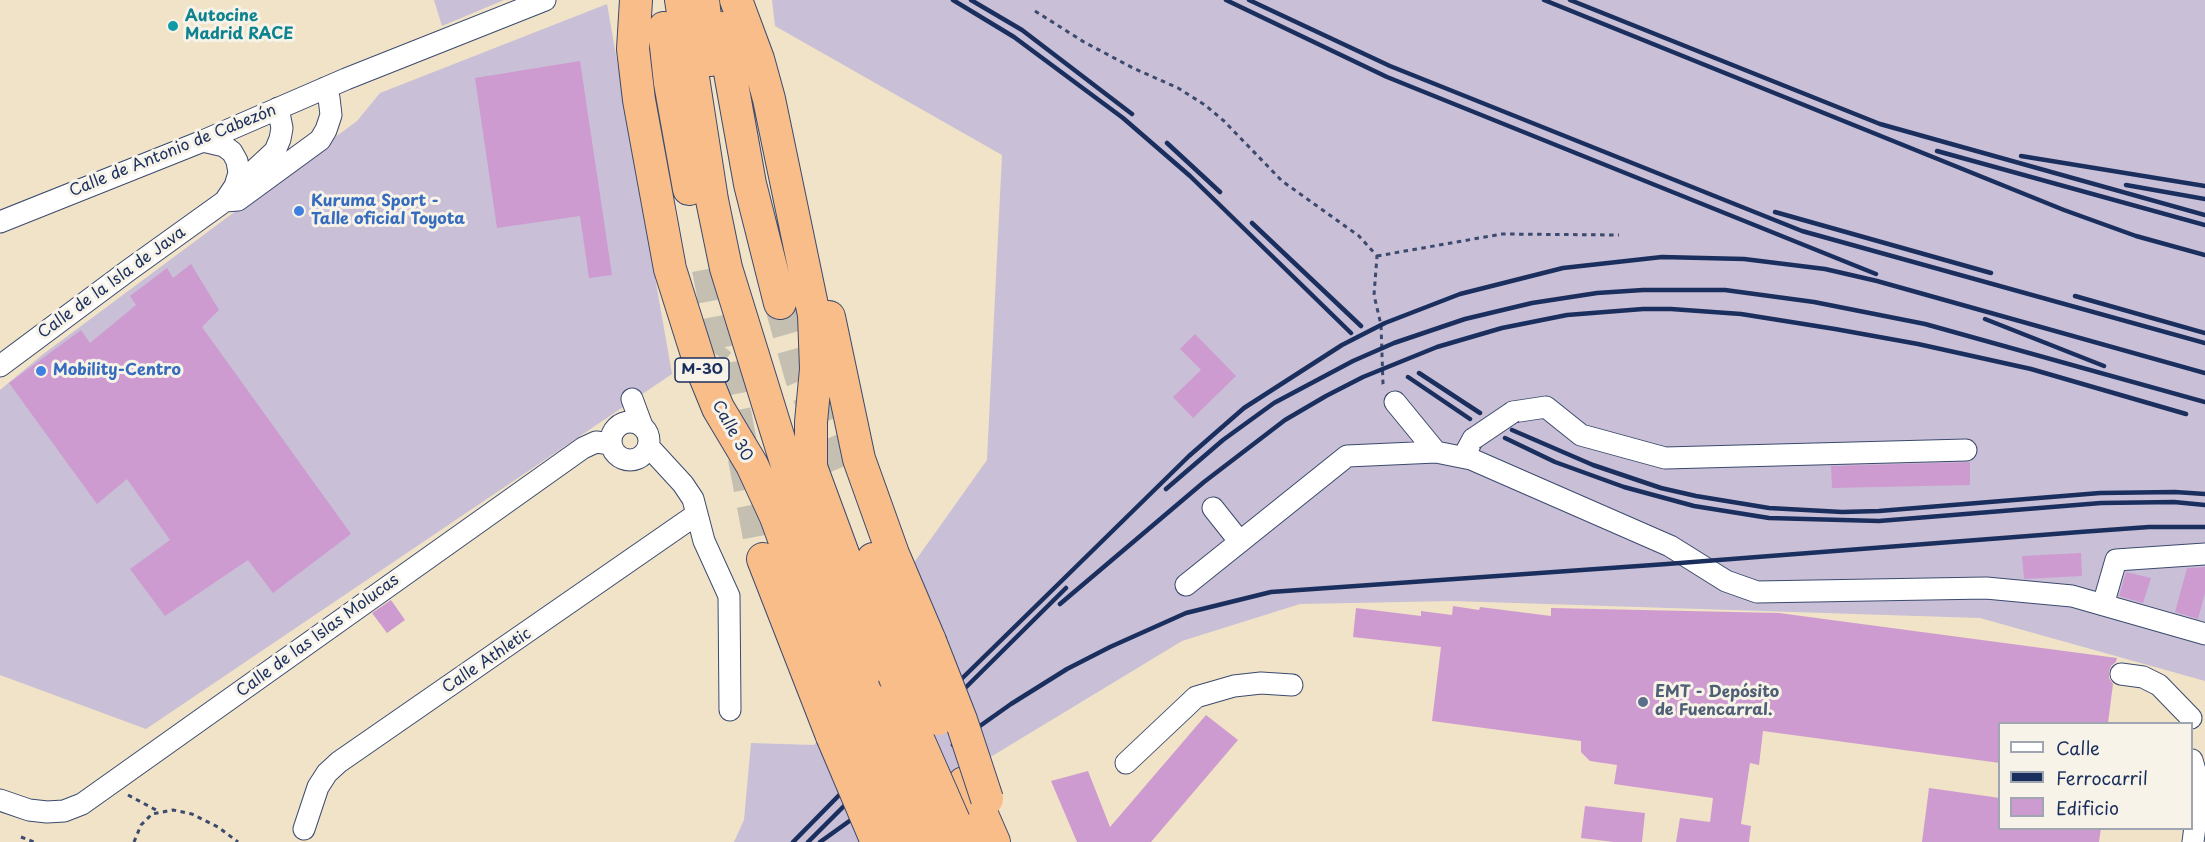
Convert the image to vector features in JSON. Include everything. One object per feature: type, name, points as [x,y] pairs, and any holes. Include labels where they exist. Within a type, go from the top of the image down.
[{"type":"highway","name":"Calle 30","points":[[636,0],[633,49],[639,100],[670,269],[705,375],[718,408],[752,465],[776,517],[853,715],[950,822]]},
{"type":"highway","points":[[649,0],[648,48],[671,187],[692,284],[720,371],[771,471],[853,715]]},
{"type":"highway","points":[[664,0],[664,36],[676,117],[686,174],[708,269]]},
{"type":"highway","points":[[681,0],[710,189],[726,268],[791,478],[853,715],[877,842]]},
{"type":"highway","points":[[703,0],[720,136],[745,270],[790,416],[826,468]]},
{"type":"highway","points":[[717,0],[750,184],[780,303]]},
{"type":"highway","points":[[736,0],[762,71],[785,119],[859,459],[893,554],[912,658],[918,739],[950,822],[987,842]]},
{"type":"highway","points":[[762,71],[814,315],[816,369],[811,422],[826,468],[886,594],[912,658],[961,720],[950,822]]},
{"type":"highway","points":[[763,559],[853,715]]},
{"type":"highway","points":[[950,822],[994,842]]},
{"type":"highway","points":[[950,822],[1004,842]]},
{"type":"street","name":"Calle de Antonio de Cabezón","points":[[0,222],[203,141],[346,79],[545,0]]},
{"type":"street","name":"Calle de la Isla de Java","points":[[230,193],[238,200],[320,140],[331,115],[325,88]]},
{"type":"street","name":"Calle de la Isla de Java","points":[[0,366],[230,193],[254,172],[275,151],[282,128],[278,108]]},
{"type":"street","points":[[203,141],[224,146],[232,152],[237,161],[239,172],[230,193]]},
{"type":"street","points":[[632,399],[642,426],[649,435],[649,447],[641,457],[629,460],[617,455],[611,444],[614,431],[618,426],[630,422],[642,426]]},
{"type":"street","points":[[1395,402],[1436,452]]},
{"type":"street","points":[[1472,449],[1513,412],[1546,407],[1581,435],[1665,458],[1966,450]]},
{"type":"street","name":"Calle de las Islas Molucas","points":[[9,803],[47,812],[64,811],[82,804],[583,448],[596,442],[611,444]]},
{"type":"street","points":[[649,447],[683,484],[693,499],[704,541],[729,596],[730,710]]},
{"type":"street","points":[[1186,585],[1324,472],[1347,456],[1472,449],[1670,546],[1726,581],[1758,592],[1986,588],[2072,596],[2205,634]]},
{"type":"street","points":[[1213,508],[1240,542]]},
{"type":"street","name":"Calle Athletic","points":[[303,829],[318,787],[327,773],[339,762],[697,514]]},
{"type":"street","points":[[2103,605],[2116,560],[2205,554]]},
{"type":"street","points":[[2121,674],[2143,677],[2158,685],[2195,720]]},
{"type":"street","points":[[1126,764],[1196,697],[1234,686],[1261,683],[1292,685]]},
{"type":"street","points":[[2193,762],[2202,785],[2193,842]]},
{"type":"path","points":[[1035,11],[1114,58],[1178,88],[1205,105],[1224,121],[1282,181],[1359,237],[1377,256],[1374,295],[1381,325],[1383,384],[1395,402]]},
{"type":"path","points":[[1377,256],[1502,234],[1619,235]]},
{"type":"path","points":[[119,790],[158,812]]},
{"type":"path","points":[[134,842],[141,825],[152,814],[173,810],[192,814],[218,826],[238,842]]},
{"type":"path","points":[[21,837],[34,842]]},
{"type":"shaded area","points":[[434,0],[504,0],[442,26]]},
{"type":"shaded area","points":[[772,0],[2205,0],[2205,681],[1980,618],[1453,601],[1300,604],[1182,641],[979,764],[888,842],[734,842],[744,820],[751,743],[814,745],[826,732],[913,564],[987,460],[1002,155],[775,26]]},
{"type":"shaded area","points":[[607,4],[672,374],[146,729],[0,675],[0,390],[42,355],[357,121],[380,93]]},
{"type":"building","points":[[580,61],[612,275],[589,278],[580,216],[497,228],[475,78]]},
{"type":"building","points":[[191,264],[219,310],[202,327],[351,534],[273,593],[248,560],[165,616],[130,569],[170,540],[127,479],[97,504],[9,383],[81,330],[90,343],[136,305],[130,296],[167,268],[173,278]]},
{"type":"building","points":[[1195,334],[1236,376],[1193,418],[1173,397],[1201,370],[1180,349]]},
{"type":"building","points":[[1970,462],[1970,485],[1832,488],[1831,466]]},
{"type":"building","points":[[2081,553],[2082,576],[2024,579],[2022,556]]},
{"type":"building","points":[[2205,567],[2205,593],[2198,619],[2175,612],[2187,568]]},
{"type":"building","points":[[2126,572],[2151,578],[2143,603],[2119,596]]},
{"type":"building","points":[[391,600],[405,620],[387,633],[372,613]]},
{"type":"building","points":[[1453,606],[1551,616],[1551,608],[1779,613],[2117,658],[2109,672],[2109,678],[2113,684],[2108,722],[1998,722],[1998,763],[1763,731],[1759,765],[1750,763],[1741,824],[1751,826],[1749,842],[1676,842],[1680,818],[1710,822],[1713,798],[1614,784],[1617,765],[1590,761],[1581,752],[1581,741],[1432,721],[1441,647],[1353,637],[1356,608],[1421,616],[1421,611],[1452,615]]},
{"type":"building","points":[[1206,715],[1238,740],[1151,842],[1077,842],[1051,781],[1088,771],[1110,827]]},
{"type":"building","points":[[1929,788],[1998,798],[1998,830],[2101,830],[2099,842],[1922,842]]},
{"type":"building","points":[[1585,806],[1645,813],[1642,842],[1614,842],[1581,838]]},
{"type":"tunnel","points":[[708,269],[763,559]]},
{"type":"tunnel","points":[[780,303],[801,378],[840,469]]},
{"type":"tunnel","points":[[718,384],[713,359],[723,346]]},
{"type":"railway","points":[[953,0],[1014,37],[1123,118],[1190,176],[1351,333]]},
{"type":"railway","points":[[971,0],[1022,30],[1132,114]]},
{"type":"railway","points":[[1226,0],[1387,77],[1876,274]]},
{"type":"railway","points":[[1249,0],[1390,66],[1802,231],[2205,343]]},
{"type":"railway","points":[[1544,0],[2064,210],[2136,236],[2205,255]]},
{"type":"railway","points":[[1570,0],[1880,124],[2205,215]]},
{"type":"railway","points":[[1167,143],[1220,192]]},
{"type":"railway","points":[[1937,151],[2205,225]]},
{"type":"railway","points":[[2021,156],[2205,186]]},
{"type":"railway","points":[[2126,185],[2205,199]]},
{"type":"railway","points":[[1775,212],[1991,273]]},
{"type":"railway","points":[[1252,223],[1361,326]]},
{"type":"railway","points":[[938,702],[1189,456],[1244,408],[1342,345],[1385,323],[1460,294],[1563,268],[1662,257],[1744,259],[1825,269],[1877,281],[2205,373]]},
{"type":"railway","points":[[1166,489],[1223,440],[1274,403],[1353,361],[1394,343],[1465,319],[1532,303],[1597,293],[1643,290],[1725,290],[1814,302],[1925,324],[2205,402]]},
{"type":"railway","points":[[2075,296],[2205,333]]},
{"type":"railway","points":[[1060,604],[1204,482],[1285,420],[1326,396],[1363,377],[1437,347],[1502,328],[1567,315],[1671,309],[1741,314],[1835,329],[1918,344],[2031,369],[2186,414]]},
{"type":"railway","points":[[1985,319],[2104,366]]},
{"type":"railway","points":[[1419,373],[1480,413]]},
{"type":"railway","points":[[1408,377],[1470,419]]},
{"type":"railway","points":[[1512,430],[1593,465],[1661,488],[1769,508],[1842,512],[1879,511],[2100,493],[2205,494]]},
{"type":"railway","points":[[1505,438],[1555,462],[1624,487],[1694,506],[1769,518],[1879,521],[2101,503],[2174,502],[2205,505]]},
{"type":"railway","points":[[953,745],[1011,704],[1067,669],[1110,647],[1186,613],[1271,592],[2149,527],[2205,527]]},
{"type":"railway","points":[[943,710],[1066,588]]},
{"type":"railway","points":[[793,842],[857,777]]},
{"type":"railway","points":[[808,842],[861,789]]},
{"type":"railway","points":[[820,842],[869,807]]},
{"type":"place","name":"Autocine Madrid RACE","points":[[173,26]]},
{"type":"place","name":"Kuruma Sport - Talle oficial Toyota","points":[[299,211]]},
{"type":"place","name":"Mobility-Centro","points":[[41,371]]},
{"type":"place","name":"EMT - Depósito de Fuencarral.","points":[[1643,702]]}]
